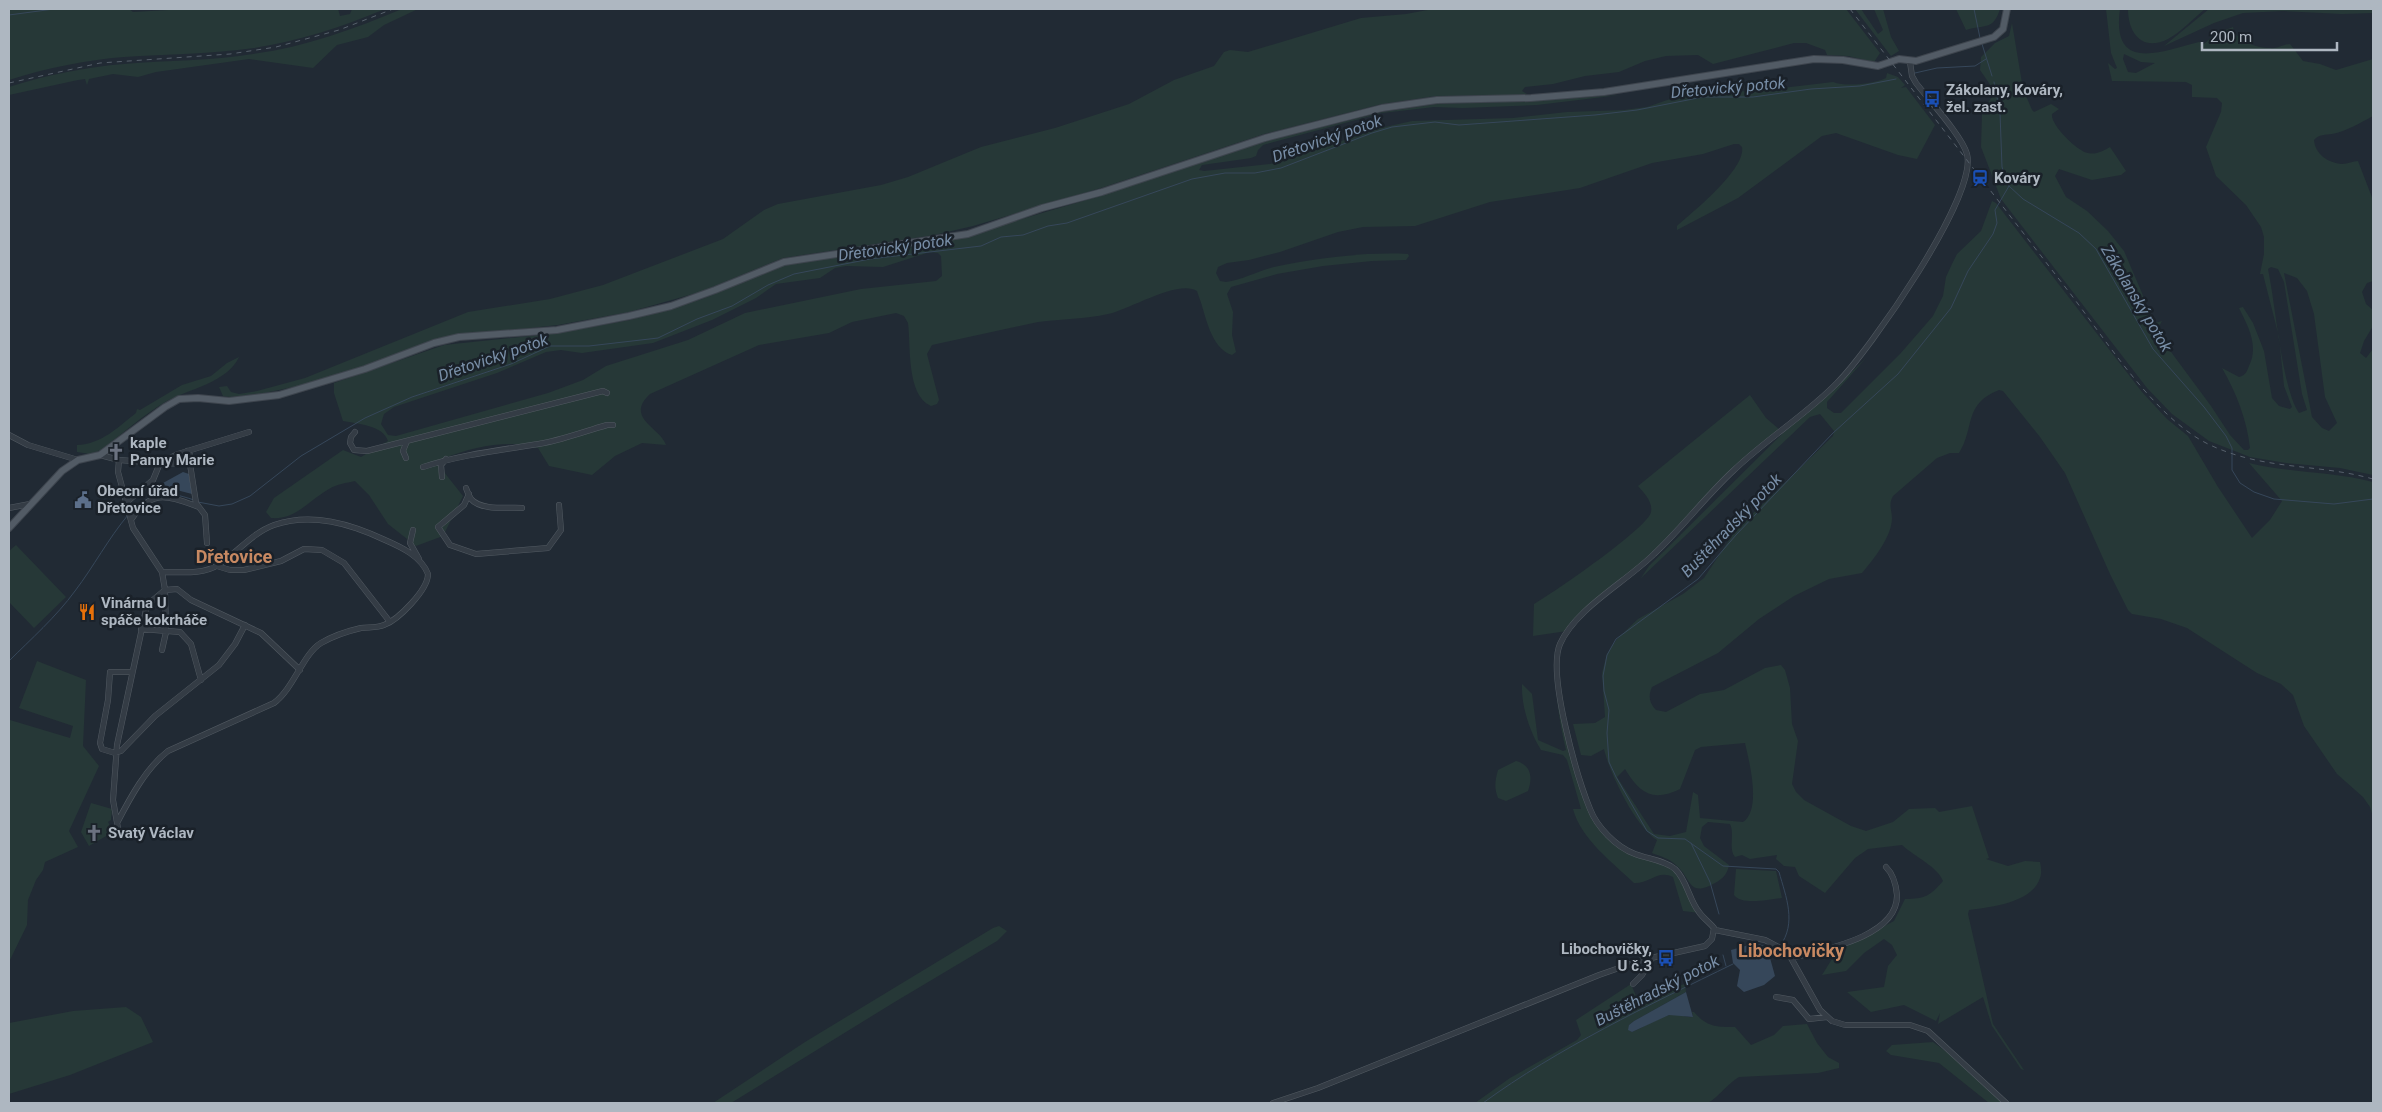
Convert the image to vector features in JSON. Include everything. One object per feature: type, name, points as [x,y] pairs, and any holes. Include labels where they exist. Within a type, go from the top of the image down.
[{"type":"main road","points":[[9,528],[62,471],[78,460],[100,455],[164,407],[179,399],[198,398],[229,401],[271,396],[349,374],[434,343],[459,337],[558,330],[629,316],[697,296],[784,262],[968,234],[1042,208],[1102,192],[1265,138],[1382,108],[1437,100],[1532,98],[1604,92],[1814,59],[1844,60],[1878,66],[1899,59],[1910,62],[1986,40],[2000,33],[2005,22],[2007,9]]},
{"type":"street","points":[[1826,1017],[1811,995],[1791,958],[1784,950],[1765,940],[1715,930],[1700,914],[1677,870],[1664,863],[1632,854],[1602,828],[1590,810],[1569,748],[1561,707],[1558,670],[1559,647],[1568,631],[1581,616],[1654,555],[1732,471],[1835,385],[1875,338],[1914,280],[1962,189],[1968,169],[1968,157],[1961,142],[1916,83],[1911,72],[1910,62]]},
{"type":"street","points":[[356,432],[351,437],[350,443],[354,450],[359,451],[407,441],[603,391],[608,393]]},
{"type":"street","points":[[423,467],[447,459],[510,447],[545,443],[607,425],[613,425]]},
{"type":"street","points":[[128,501],[153,480],[160,463],[187,451],[249,432]]},
{"type":"street","points":[[9,435],[28,445],[78,460]]},
{"type":"street","points":[[406,458],[403,451],[407,441]]},
{"type":"street","points":[[187,451],[190,454],[196,503],[205,515],[207,543]]},
{"type":"street","points":[[100,455],[119,460],[190,464]]},
{"type":"street","points":[[442,476],[442,466],[447,459]]},
{"type":"street","points":[[119,460],[118,472],[128,501],[133,528],[162,572],[165,590],[166,632],[162,650]]},
{"type":"street","points":[[466,488],[476,502],[489,506],[522,508]]},
{"type":"street","points":[[469,494],[464,504],[438,527],[450,545],[476,554],[548,548],[561,530],[559,505]]},
{"type":"street","points":[[130,515],[148,500],[165,496],[199,507]]},
{"type":"street","points":[[9,508],[30,504]]},
{"type":"street","points":[[162,572],[195,572],[217,566],[246,542],[274,525],[305,520],[332,520],[372,534],[406,550],[423,565]]},
{"type":"street","points":[[117,823],[126,805],[160,757],[177,745],[274,703],[282,697],[314,649],[320,644],[360,628],[385,625],[390,622],[425,587],[428,574],[410,543],[413,530]]},
{"type":"street","points":[[217,566],[230,570],[244,570],[281,561],[304,549],[322,550],[344,563],[390,622]]},
{"type":"street","points":[[119,834],[113,800],[115,753],[147,605],[165,590],[177,590],[191,600],[261,633],[300,670]]},
{"type":"street","points":[[131,672],[110,672],[108,700],[100,743],[102,749],[115,753],[121,751],[155,716],[219,665],[235,644],[245,625]]},
{"type":"street","points":[[142,629],[180,632],[191,644],[201,680]]},
{"type":"street","points":[[1791,958],[1843,944],[1883,925],[1894,911],[1897,898],[1895,883],[1886,867]]},
{"type":"street","points":[[1273,1103],[1318,1088],[1599,975],[1652,958],[1705,946],[1712,939],[1715,930]]},
{"type":"street","points":[[1633,984],[1642,976],[1652,958]]},
{"type":"street","points":[[1776,997],[1793,1000],[1810,1018],[1826,1017],[1845,1025],[1903,1024],[1922,1028],[1940,1041],[2006,1103]]},
{"type":"shaded area","points":[[9,9],[129,9],[133,12],[186,9],[338,9],[340,16],[350,14],[352,9],[385,9],[320,33],[271,45],[222,52],[95,60],[52,68],[9,80]]},
{"type":"shaded area","points":[[402,9],[418,9],[384,25],[368,37],[337,45],[313,68],[249,59],[156,72],[138,77],[113,74],[89,79],[87,85],[85,79],[9,95],[9,87],[81,69],[110,65],[237,56],[291,47],[347,30]]},
{"type":"shaded area","points":[[1433,9],[1846,9],[1880,53],[1874,62],[1848,56],[1827,55],[1825,50],[1806,43],[1794,43],[1713,64],[1698,55],[1666,56],[1645,61],[1619,72],[1525,87],[1522,91],[1527,94],[1524,95],[1436,96],[1382,104],[1264,134],[1101,188],[973,226],[934,235],[783,258],[700,292],[629,312],[558,325],[442,338],[364,366],[298,386],[255,395],[223,396],[219,387],[227,386],[231,392],[239,394],[257,391],[305,378],[468,312],[550,299],[603,285],[723,239],[764,210],[778,204],[881,185],[908,177],[981,147],[1055,128],[1129,104],[1174,80],[1214,66],[1224,52],[1230,50],[1248,52],[1361,18],[1406,14]]},
{"type":"shaded area","points":[[1855,9],[1861,9],[1878,34],[1883,30],[1874,9],[1883,9],[1891,37],[1899,51],[1891,56]]},
{"type":"shaded area","points":[[1956,9],[2000,9],[1994,21],[1988,26],[1966,30]]},
{"type":"shaded area","points":[[2106,9],[2120,9],[2119,29],[2123,43],[2131,50],[2142,53],[2155,53],[2199,42],[2204,44],[2215,34],[2233,27],[2238,36],[2247,43],[2265,48],[2290,44],[2303,61],[2320,64],[2336,70],[2373,59],[2373,116],[2348,129],[2320,136],[2314,140],[2317,150],[2327,160],[2342,164],[2358,161],[2373,200],[2373,281],[2367,283],[2362,292],[2366,304],[2373,310],[2373,326],[2364,341],[2360,353],[2366,358],[2373,349],[2373,475],[2340,468],[2286,463],[2250,457],[2209,441],[2172,414],[2147,388],[2001,199],[1981,147],[1982,114],[1992,96],[1991,86],[1980,70],[1981,57],[1995,43],[2009,36],[2012,23],[2023,89],[2032,110],[2034,112],[2051,104],[2059,109],[2052,114],[2055,124],[2071,142],[2088,153],[2099,152],[2110,147],[2126,171],[2121,175],[2092,180],[2059,169],[2055,176],[2066,197],[2087,211],[2108,231],[2124,251],[2142,293],[2151,321],[2155,323],[2162,321],[2157,333],[2230,435],[2244,450],[2250,448],[2240,407],[2222,368],[2239,377],[2246,373],[2252,359],[2253,344],[2251,336],[2239,308],[2243,307],[2253,323],[2264,351],[2272,398],[2279,406],[2290,409],[2292,407],[2284,386],[2280,342],[2284,369],[2293,402],[2299,413],[2307,410],[2302,394],[2284,282],[2278,269],[2271,267],[2268,269],[2278,334],[2263,274],[2260,274],[2264,254],[2264,237],[2261,227],[2246,205],[2216,176],[2206,147],[2221,112],[2222,103],[2217,98],[2192,97],[2192,85],[2186,82],[2112,81],[2108,63],[2115,69],[2117,68],[2111,53]],"holes":[[[2124,54],[2141,62],[2155,63],[2136,73],[2128,72],[2123,59]],[[2284,273],[2297,278],[2307,291],[2314,314],[2325,397],[2337,423],[2329,431],[2322,428],[2312,417]]]},
{"type":"shaded area","points":[[2128,9],[2205,9],[2173,36],[2151,43],[2144,42],[2138,38],[2131,26]]},
{"type":"shaded area","points":[[2209,9],[2373,9],[2373,13],[2342,14],[2283,11],[2243,13],[2214,23],[2164,46]]},
{"type":"shaded area","points":[[1887,73],[1898,77],[1905,85],[1901,88],[1906,87],[1935,125],[1917,159],[1898,155],[1836,133],[1822,136],[1738,198],[1677,230],[1677,226],[1728,178],[1736,167],[1741,156],[1742,147],[1739,144],[1734,144],[1703,154],[1652,163],[1580,188],[1490,202],[1415,226],[1363,227],[1338,232],[1280,252],[1249,260],[1227,263],[1218,267],[1216,273],[1220,281],[1232,281],[1274,267],[1324,258],[1374,254],[1408,254],[1409,256],[1406,260],[1323,266],[1277,274],[1231,287],[1227,294],[1233,312],[1232,335],[1236,352],[1232,355],[1219,346],[1214,338],[1197,291],[1189,288],[1178,289],[1153,296],[1108,314],[1038,322],[932,345],[927,354],[939,400],[937,404],[931,406],[917,392],[911,369],[908,323],[904,316],[896,313],[852,322],[829,333],[759,345],[650,394],[643,402],[642,416],[663,439],[666,445],[642,443],[615,456],[592,475],[549,466],[538,448],[527,445],[503,444],[479,448],[445,458],[440,467],[463,496],[443,536],[416,546],[388,524],[369,495],[355,481],[332,487],[302,509],[288,516],[271,518],[266,512],[274,498],[343,450],[361,457],[388,441],[376,428],[343,421],[334,393],[334,383],[444,345],[559,333],[630,320],[702,299],[785,265],[935,242],[974,233],[1103,195],[1266,141],[1383,112],[1437,104],[1532,101],[1620,95],[1537,105],[1463,108],[1434,107],[1382,113],[1263,145],[1258,150],[1256,156],[1251,158],[1202,165],[1199,170],[1278,163],[1376,129],[1412,121],[1513,118],[1567,112],[1624,110],[1647,107],[1676,97],[1700,92],[1757,91],[1833,82],[1839,84],[1860,84],[1886,78]],"holes":[[[930,252],[938,253],[941,256],[942,276],[936,281],[861,289],[745,313],[688,340],[606,366],[583,380],[548,393],[396,436],[388,435],[381,424],[384,414],[394,407],[497,373],[546,352],[561,350],[582,353],[653,343],[712,320],[756,298],[776,284],[820,278],[835,268],[846,266],[883,267]]]},
{"type":"shaded area","points":[[1992,201],[1996,203],[2142,392],[2167,419],[2188,436],[2218,487],[2252,538],[2270,520],[2282,501],[2249,463],[2280,469],[2358,478],[2373,482],[2373,817],[2370,807],[2363,797],[2337,774],[2304,726],[2293,695],[2281,684],[2257,673],[2187,628],[2161,619],[2132,614],[2128,610],[2065,473],[2040,437],[2003,391],[1999,390],[1980,402],[1975,409],[1964,444],[1959,453],[1950,453],[1937,458],[1893,496],[1890,505],[1892,519],[1888,534],[1881,548],[1862,573],[1829,579],[1794,596],[1759,619],[1718,653],[1652,687],[1650,696],[1652,705],[1656,710],[1666,712],[1700,694],[1724,690],[1765,668],[1781,665],[1785,670],[1790,688],[1792,724],[1798,741],[1792,784],[1796,792],[1804,800],[1851,826],[1866,831],[1893,822],[1909,809],[1935,808],[1939,812],[1972,806],[1989,858],[1986,859],[2008,866],[2025,861],[2040,862],[2040,878],[2036,886],[2029,893],[2010,902],[1969,910],[1968,914],[1993,1024],[2024,1070],[2021,1069],[1992,1026],[1983,997],[1938,1024],[1940,1013],[1936,1021],[1904,1005],[1871,1012],[1847,992],[1884,987],[1888,966],[1897,955],[1892,945],[1884,939],[1864,953],[1846,971],[1822,975],[1837,951],[1894,921],[1905,899],[1927,896],[1934,890],[1943,881],[1931,867],[1902,845],[1868,849],[1855,858],[1825,893],[1799,876],[1795,867],[1784,866],[1776,859],[1777,855],[1750,859],[1742,855],[1735,857],[1732,850],[1730,824],[1708,822],[1702,827],[1700,838],[1704,846],[1729,865],[1725,876],[1718,881],[1706,887],[1695,888],[1674,863],[1652,853],[1657,840],[1632,812],[1612,772],[1604,749],[1591,756],[1581,755],[1573,724],[1595,723],[1605,717],[1602,673],[1607,654],[1617,639],[1638,619],[1683,594],[1704,578],[1735,531],[1833,436],[1834,431],[1820,414],[1810,417],[1641,578],[1649,566],[1783,433],[1816,406],[1866,358],[1827,402],[1827,408],[1834,413],[1841,413],[1900,354],[1933,316],[1943,296],[1946,277],[1957,254],[1981,231]],"holes":[[[1745,743],[1753,784],[1753,796],[1749,816],[1743,822],[1700,818],[1698,795],[1693,792],[1686,832],[1670,836],[1654,834],[1617,777],[1625,769],[1642,790],[1655,795],[1670,793],[1680,789],[1695,750],[1701,747]]]},
{"type":"shaded area","points":[[239,357],[234,366],[226,373],[207,384],[158,406],[101,450],[90,454],[77,452],[77,445],[94,442],[109,434],[136,413],[137,409],[140,410],[182,385],[211,376],[227,363]]},
{"type":"shaded area","points":[[1750,395],[1766,418],[1780,430],[1732,471],[1654,555],[1581,616],[1567,631],[1533,636],[1534,604],[1560,588],[1618,545],[1646,520],[1651,512],[1651,505],[1638,486]]},
{"type":"shaded area","points":[[16,545],[66,597],[34,628],[9,602],[9,551]]},
{"type":"shaded area","points":[[1559,647],[1557,670],[1561,707],[1590,810],[1602,829],[1632,854],[1664,863],[1677,870],[1700,913],[1683,911],[1673,877],[1663,875],[1634,883],[1598,849],[1577,820],[1573,809],[1581,809],[1567,760],[1563,755],[1541,750],[1527,718],[1522,692],[1522,684],[1532,694],[1538,740],[1563,751],[1566,750],[1556,687],[1556,649]]},
{"type":"shaded area","points":[[37,661],[86,680],[83,746],[99,766],[69,831],[78,847],[45,862],[28,900],[27,925],[9,962],[9,722],[10,720],[70,738],[73,726],[19,708]]},
{"type":"shaded area","points":[[1516,761],[1525,765],[1530,772],[1530,786],[1528,791],[1506,801],[1498,798],[1495,784],[1498,770]]},
{"type":"shaded area","points":[[91,803],[112,809],[111,820],[108,822],[113,832],[89,846],[81,832]]},
{"type":"shaded area","points":[[1736,869],[1776,871],[1782,898],[1750,901],[1738,898],[1734,895]]},
{"type":"shaded area","points":[[999,926],[1007,931],[997,941],[731,1103],[713,1103],[805,1042]]},
{"type":"shaded area","points":[[1631,984],[1636,996],[1685,984],[1686,992],[1634,1021],[1629,1025],[1629,1030],[1632,1032],[1669,1015],[1693,1017],[1692,1012],[1694,1012],[1703,1021],[1712,1025],[1735,1027],[1751,1045],[1774,1035],[1783,1026],[1807,1024],[1817,1043],[1828,1057],[1839,1063],[1839,1068],[1818,1073],[1739,1077],[1707,1103],[1475,1103],[1510,1078],[1577,1040],[1581,1035],[1576,1020]]},
{"type":"shaded area","points":[[126,1007],[141,1017],[153,1042],[70,1075],[9,1094],[9,1023],[73,1011]]},
{"type":"shaded area","points":[[1933,1042],[1948,1053],[2003,1103],[1989,1103],[1939,1063],[1891,1055],[1886,1051],[1892,1045]]},
{"type":"water","points":[[183,472],[189,474],[192,494],[165,487],[163,483]]},
{"type":"water","points":[[1756,943],[1767,947],[1775,976],[1764,985],[1744,992],[1737,986],[1740,970],[1733,963],[1731,950]]},
{"type":"water","points":[[1686,992],[1693,1017],[1669,1015],[1632,1032],[1628,1030],[1629,1025],[1634,1021]]},
{"type":"waterway","points":[[9,15],[54,9]]},
{"type":"waterway","name":"Zákolanský potok","points":[[1974,9],[1980,38]]},
{"type":"waterway","name":"Zákolanský potok","points":[[1982,44],[1992,76]]},
{"type":"waterway","name":"Dřetovický potok","points":[[1915,73],[1937,68],[1975,66],[1986,59]]},
{"type":"waterway","name":"Dřetovický potok","points":[[198,502],[219,506],[232,504],[250,496],[301,456],[365,418],[412,397],[511,364],[550,346],[589,346],[658,338],[697,319],[732,306],[768,285],[794,274],[870,259],[981,246],[1001,237],[1023,235],[1048,226],[1067,223],[1192,179],[1225,173],[1255,173],[1281,168],[1392,127],[1435,122],[1459,125],[1595,115],[1637,110],[1703,97],[1753,97],[1811,89],[1860,86],[1896,79]]},
{"type":"waterway","name":"Zákolanský potok","points":[[1994,82],[2000,113],[2002,167],[2009,186],[2023,199],[2079,233],[2096,249],[2153,349],[2204,407],[2226,436],[2232,448],[2232,470],[2240,483],[2254,492],[2274,499],[2334,504],[2373,499]]},
{"type":"waterway","name":"Buštěhradský potok","points":[[1780,946],[1785,937],[1789,919],[1784,891],[1779,872],[1776,869],[1723,866],[1685,839],[1658,838],[1647,831],[1609,762],[1607,733],[1609,710],[1604,691],[1603,676],[1607,655],[1616,639],[1698,579],[1736,535],[1833,433],[1898,374],[1951,308],[1968,271],[1993,234],[1997,223],[1995,210],[2009,186]]},
{"type":"waterway","name":"Dřetovický potok","points":[[130,512],[146,500],[160,494],[175,495],[194,500]]},
{"type":"waterway","name":"Dřetovický potok","points":[[9,661],[68,601],[128,515]]},
{"type":"waterway","points":[[1691,843],[1710,882],[1719,914]]},
{"type":"waterway","name":"Buštěhradský potok","points":[[1771,954],[1777,949]]},
{"type":"waterway","points":[[1723,955],[1726,966]]},
{"type":"waterway","name":"Buštěhradský potok","points":[[1483,1103],[1542,1064],[1605,1028],[1733,964]]},
{"type":"railway","points":[[9,83],[100,63],[230,54],[276,47],[339,30],[393,9]]},
{"type":"railway","points":[[1850,9],[2132,376],[2169,416],[2188,432],[2208,444],[2229,453],[2270,463],[2352,474],[2373,479]]},
{"type":"place","name":"Zákolany, Kováry, žel. zast.","points":[[1932,99]]},
{"type":"place","name":"Kováry","points":[[1980,178]]},
{"type":"place","name":"kaple Panny Marie","points":[[116,452]]},
{"type":"place","name":"Obecní úřad Dřetovice","points":[[83,500]]},
{"type":"place","name":"Vinárna U spáče kokrháče","points":[[87,612]]},
{"type":"place","name":"Svatý Václav","points":[[94,833]]},
{"type":"place","name":"Libochovičky, U č.3","points":[[1666,958]]},
{"type":"district","name":"Dřetovice","points":[[234,557]]},
{"type":"district","name":"Libochovičky","points":[[1791,951]]}]
